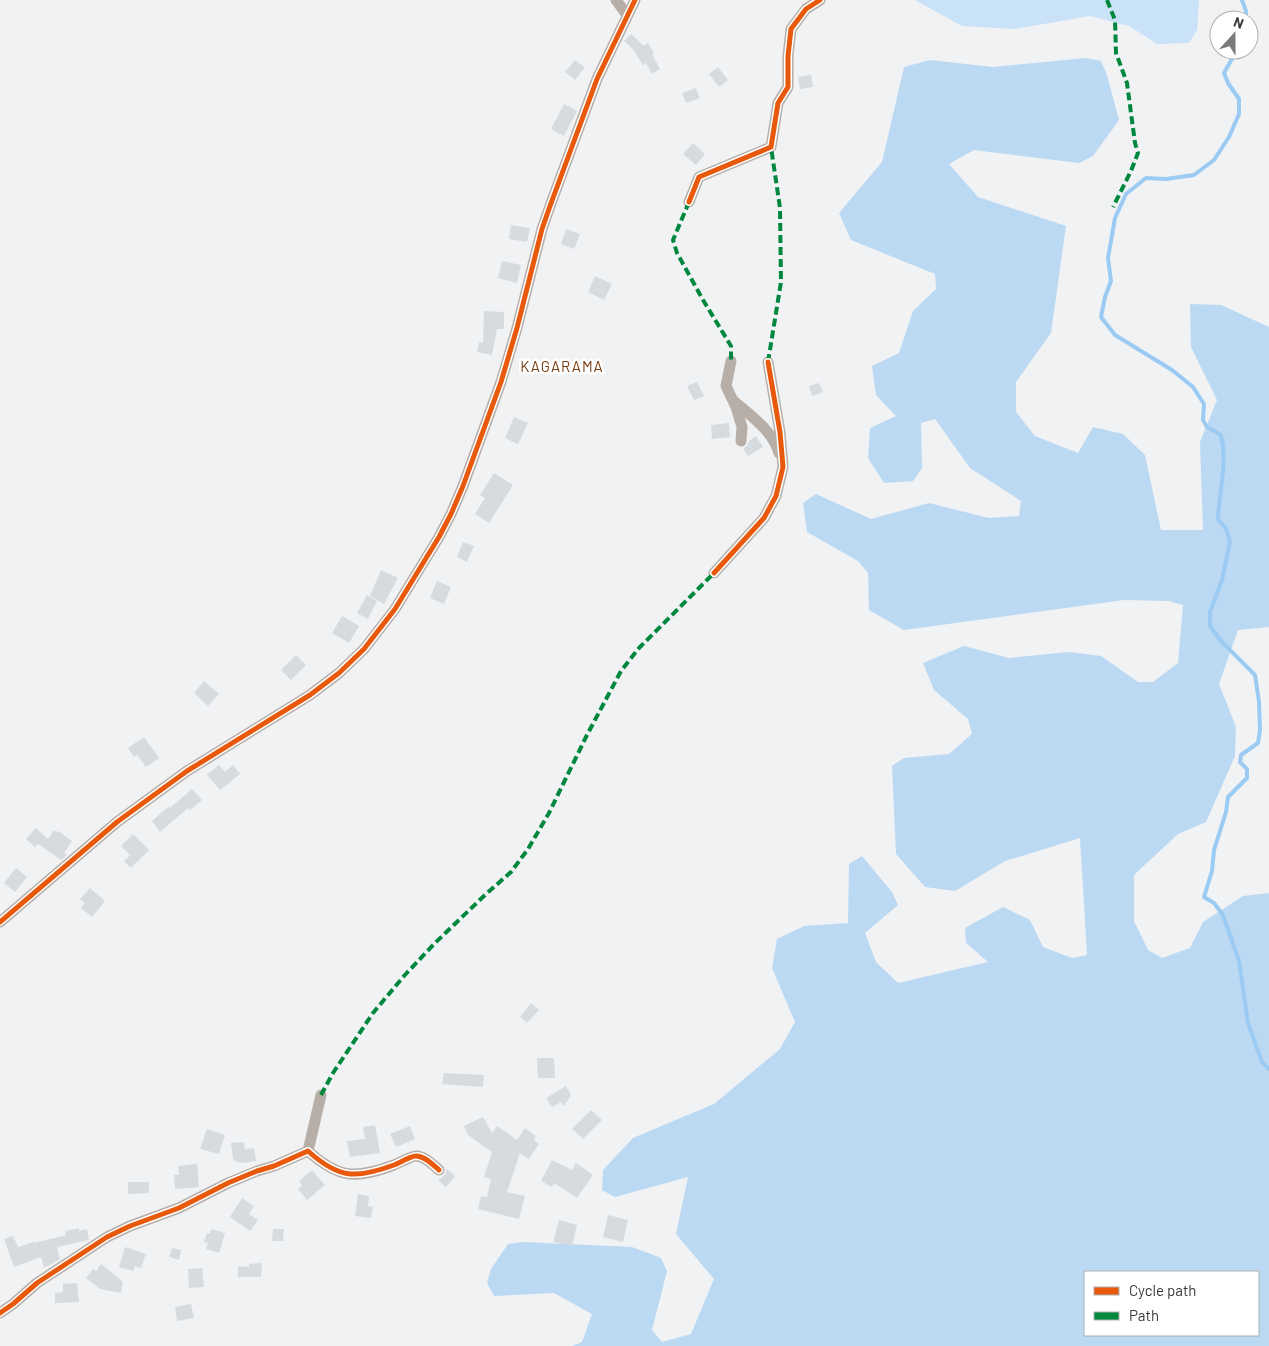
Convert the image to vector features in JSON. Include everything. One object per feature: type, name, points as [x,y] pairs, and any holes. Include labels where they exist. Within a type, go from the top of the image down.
[{"type":"street","points":[[616,0],[627,15]]},
{"type":"street","points":[[0,922],[117,822],[187,771],[310,695],[339,673],[364,649],[395,609],[451,514],[504,373],[542,229],[550,206],[597,79],[635,0]]},
{"type":"street","points":[[689,202],[699,177],[771,147],[778,102],[788,87],[788,56],[791,29],[806,9],[820,0]]},
{"type":"street","points":[[731,360],[726,386],[734,401],[742,427],[741,441]]},
{"type":"street","points":[[714,573],[764,518],[776,496],[783,467],[780,432],[768,362]]},
{"type":"street","points":[[734,401],[760,424],[776,443],[783,467]]},
{"type":"street","points":[[308,1151],[321,1095]]},
{"type":"street","points":[[308,1151],[334,1170],[353,1175],[373,1173],[416,1156],[426,1160],[439,1170]]},
{"type":"street","points":[[0,1313],[37,1283],[107,1237],[130,1226],[179,1208],[228,1183],[308,1151]]},
{"type":"shaded area","points":[[915,0],[1199,0],[1197,30],[1189,43],[1157,44],[1129,26],[1090,16],[1015,29],[962,26]]},
{"type":"shaded area","points":[[1086,58],[1101,61],[1107,75],[1119,120],[1093,156],[1079,163],[974,150],[949,164],[978,197],[1066,226],[1051,333],[1016,382],[1016,412],[1035,436],[1078,453],[1093,427],[1123,434],[1145,455],[1161,530],[1203,530],[1200,442],[1217,400],[1191,347],[1190,304],[1221,305],[1269,327],[1269,627],[1238,630],[1219,684],[1236,727],[1235,756],[1206,822],[1178,834],[1134,875],[1134,921],[1148,950],[1162,958],[1190,948],[1203,922],[1243,896],[1269,893],[1269,1346],[572,1346],[582,1342],[592,1314],[554,1293],[494,1296],[487,1283],[491,1269],[508,1244],[523,1242],[632,1247],[661,1258],[667,1271],[652,1330],[662,1342],[691,1334],[714,1279],[676,1234],[688,1177],[615,1197],[602,1190],[603,1170],[633,1138],[714,1104],[780,1049],[795,1022],[772,968],[777,939],[804,926],[848,923],[849,864],[862,856],[892,892],[898,905],[865,933],[876,962],[898,983],[988,962],[966,943],[965,928],[1003,907],[1030,920],[1043,947],[1072,958],[1087,955],[1080,838],[1005,861],[955,891],[925,887],[896,854],[892,766],[904,758],[949,754],[972,734],[968,719],[934,690],[923,663],[964,646],[1009,658],[1069,652],[1101,656],[1138,682],[1153,682],[1178,663],[1183,605],[1169,601],[1124,600],[904,630],[869,610],[868,573],[858,561],[807,532],[803,503],[816,494],[871,519],[929,503],[989,518],[1019,516],[1021,501],[970,468],[935,419],[921,423],[922,468],[913,481],[884,483],[868,458],[870,428],[896,416],[876,395],[872,366],[899,353],[913,311],[936,289],[935,274],[851,240],[839,213],[882,162],[904,67],[930,60],[993,67]]},
{"type":"building","points":[[631,34],[644,46],[648,43],[660,69],[652,74],[646,63],[643,65],[633,49],[624,41]]},
{"type":"building","points":[[575,60],[585,67],[575,80],[565,72]]},
{"type":"building","points":[[718,67],[728,80],[719,87],[709,74]]},
{"type":"building","points":[[811,75],[813,87],[800,89],[798,77]]},
{"type":"building","points":[[696,88],[700,98],[686,103],[682,93]]},
{"type":"building","points":[[564,104],[577,111],[564,136],[551,129]]},
{"type":"building","points":[[693,143],[705,154],[696,165],[683,154]]},
{"type":"building","points":[[511,225],[530,228],[527,242],[509,239]]},
{"type":"building","points":[[566,229],[580,234],[574,249],[561,244]]},
{"type":"building","points":[[502,261],[521,265],[517,283],[498,278]]},
{"type":"building","points":[[595,276],[612,284],[604,300],[588,292]]},
{"type":"building","points":[[484,311],[504,312],[504,329],[497,329],[492,355],[477,352],[479,342],[483,343]]},
{"type":"building","points":[[697,382],[704,396],[694,400],[687,386]]},
{"type":"building","points":[[819,383],[823,392],[812,396],[809,386]]},
{"type":"building","points":[[514,417],[528,423],[518,444],[505,438]]},
{"type":"building","points":[[729,423],[730,437],[712,439],[711,425]]},
{"type":"building","points":[[756,436],[763,447],[748,456],[743,448]]},
{"type":"building","points":[[494,473],[513,485],[489,523],[475,514],[485,498],[480,495]]},
{"type":"building","points":[[463,542],[474,546],[467,562],[457,557]]},
{"type":"building","points":[[381,570],[398,578],[384,604],[370,596]]},
{"type":"building","points":[[437,581],[451,587],[444,604],[430,598]]},
{"type":"building","points":[[367,595],[377,601],[368,619],[357,613]]},
{"type":"building","points":[[342,616],[359,626],[349,643],[332,633]]},
{"type":"building","points":[[296,655],[306,665],[291,680],[281,670]]},
{"type":"building","points":[[204,681],[219,694],[208,706],[194,693]]},
{"type":"building","points":[[144,737],[159,758],[146,767],[137,755],[134,757],[128,748]]},
{"type":"building","points":[[219,765],[225,772],[233,765],[240,774],[220,790],[207,775]]},
{"type":"building","points":[[192,789],[202,800],[190,810],[188,808],[160,832],[152,821]]},
{"type":"building","points":[[36,828],[48,839],[54,830],[72,841],[64,853],[67,855],[61,860],[38,844],[35,847],[26,839]]},
{"type":"building","points":[[133,834],[149,850],[131,868],[124,861],[130,855],[121,846]]},
{"type":"building","points":[[16,868],[27,877],[15,892],[4,883]]},
{"type":"building","points":[[90,888],[105,901],[92,917],[81,908],[85,903],[80,899]]},
{"type":"building","points":[[531,1003],[539,1010],[527,1023],[520,1017]]},
{"type":"building","points":[[537,1058],[554,1058],[555,1078],[538,1078]]},
{"type":"building","points":[[444,1073],[484,1075],[483,1087],[442,1084]]},
{"type":"building","points":[[566,1086],[571,1095],[564,1106],[561,1102],[552,1107],[546,1098]]},
{"type":"building","points":[[591,1110],[602,1120],[583,1139],[572,1129]]},
{"type":"building","points":[[483,1117],[492,1133],[497,1126],[517,1140],[525,1128],[536,1136],[534,1140],[539,1144],[529,1159],[520,1153],[507,1192],[525,1196],[519,1219],[478,1209],[481,1196],[487,1197],[491,1179],[484,1177],[492,1152],[468,1135],[464,1126]]},
{"type":"building","points":[[375,1125],[380,1153],[350,1157],[347,1141],[365,1139],[363,1127]]},
{"type":"building","points":[[410,1126],[415,1139],[396,1147],[390,1134]]},
{"type":"building","points":[[207,1129],[225,1135],[219,1154],[200,1149]]},
{"type":"building","points":[[244,1142],[245,1149],[254,1148],[256,1161],[242,1163],[233,1160],[231,1143]]},
{"type":"building","points":[[552,1160],[572,1170],[576,1163],[593,1175],[577,1198],[554,1183],[552,1187],[541,1181]]},
{"type":"building","points":[[197,1164],[199,1187],[175,1189],[174,1175],[179,1175],[178,1166]]},
{"type":"building","points":[[447,1169],[455,1176],[446,1187],[438,1180],[445,1175]]},
{"type":"building","points":[[312,1170],[325,1185],[307,1200],[298,1189],[302,1185],[299,1181]]},
{"type":"building","points":[[128,1182],[149,1182],[149,1193],[128,1194]]},
{"type":"building","points":[[358,1194],[369,1196],[368,1206],[373,1207],[371,1218],[355,1216]]},
{"type":"building","points":[[242,1198],[254,1206],[249,1214],[258,1220],[250,1231],[230,1217]]},
{"type":"building","points":[[608,1215],[628,1220],[623,1242],[603,1237]]},
{"type":"building","points":[[559,1220],[577,1225],[572,1246],[553,1242]]},
{"type":"building","points":[[79,1228],[79,1231],[87,1229],[89,1240],[57,1247],[60,1259],[44,1268],[41,1257],[14,1267],[4,1239],[13,1236],[18,1247],[66,1235],[65,1231]]},
{"type":"building","points":[[211,1229],[225,1233],[219,1253],[206,1249],[208,1243],[204,1242],[207,1233],[210,1234]]},
{"type":"building","points":[[273,1229],[284,1229],[283,1241],[272,1241]]},
{"type":"building","points":[[125,1247],[146,1254],[141,1268],[135,1266],[133,1271],[119,1267]]},
{"type":"building","points":[[172,1248],[181,1250],[179,1260],[169,1257]]},
{"type":"building","points":[[262,1263],[261,1277],[238,1277],[238,1266],[249,1267],[249,1264]]},
{"type":"building","points":[[101,1264],[123,1282],[121,1293],[100,1289],[86,1278],[93,1269],[96,1271]]},
{"type":"building","points":[[202,1268],[204,1287],[189,1288],[188,1269]]},
{"type":"building","points":[[77,1283],[79,1302],[55,1303],[55,1293],[63,1292],[63,1284]]},
{"type":"building","points":[[191,1304],[194,1318],[177,1321],[175,1307]]},
{"type":"waterway","points":[[1242,0],[1246,10]]},
{"type":"waterway","points":[[1231,60],[1224,73],[1228,83],[1239,99],[1239,114],[1229,137],[1214,160],[1194,175],[1166,179],[1146,178],[1126,194],[1115,218],[1108,258],[1111,281],[1101,317],[1115,335],[1172,370],[1193,387],[1204,404],[1203,420],[1207,427],[1221,435],[1224,456],[1218,519],[1226,529],[1230,542],[1222,580],[1210,612],[1210,626],[1221,641],[1255,675],[1259,702],[1260,730],[1258,743],[1241,755],[1240,762],[1247,769],[1247,778],[1228,797],[1226,812],[1214,850],[1212,871],[1204,897],[1214,903],[1223,915],[1239,961],[1248,1023],[1262,1062],[1269,1069]]},
{"type":"marked path","points":[[1107,0],[1115,20],[1116,53],[1127,83],[1138,153],[1113,207]]},
{"type":"marked path","points":[[768,362],[781,282],[780,208],[771,147]]},
{"type":"marked path","points":[[689,202],[673,240],[677,253],[731,346],[731,361]]},
{"type":"marked path","points":[[321,1095],[333,1073],[373,1013],[404,976],[435,943],[511,872],[528,849],[549,813],[621,671],[639,648],[714,573]]},
{"type":"cycle path","points":[[0,922],[117,822],[187,771],[310,695],[339,673],[364,649],[395,609],[439,537],[463,486],[501,382],[542,229],[550,206],[597,79],[635,0]]},
{"type":"cycle path","points":[[689,202],[699,177],[771,147],[778,103],[788,87],[788,56],[791,29],[806,9],[820,0]]},
{"type":"cycle path","points":[[714,573],[764,518],[776,496],[783,467],[780,432],[768,362]]},
{"type":"cycle path","points":[[0,1313],[37,1283],[107,1237],[130,1226],[179,1208],[228,1183],[308,1151],[329,1167],[348,1174],[369,1173],[381,1170],[416,1156],[426,1159],[439,1170]]},
{"type":"district","name":"KAGARAMA","points":[[562,366]]}]
